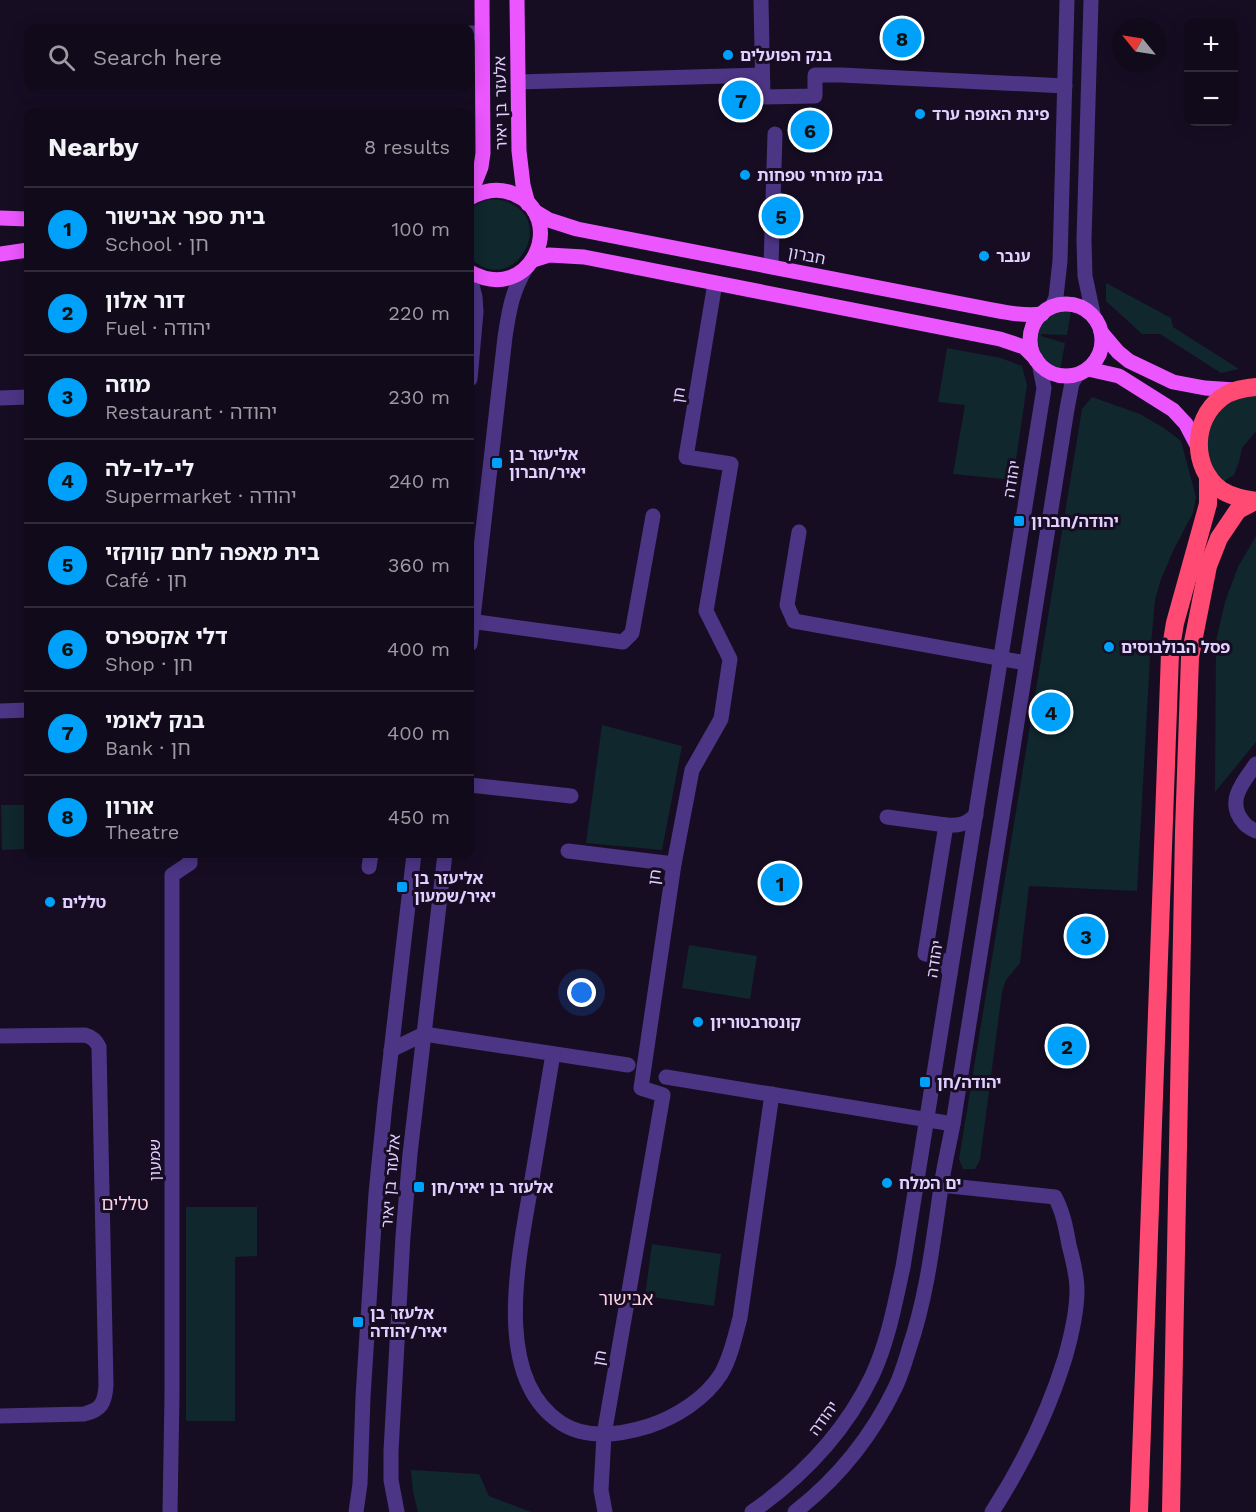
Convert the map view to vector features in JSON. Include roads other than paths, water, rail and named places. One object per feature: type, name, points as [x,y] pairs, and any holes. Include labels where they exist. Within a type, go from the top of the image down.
[{"type":"highway","points":[[1255,386],[1235,390],[1222,397],[1212,407],[1199,433],[1198,447],[1201,462],[1208,476],[1221,489],[1237,498],[1256,501]]},
{"type":"highway","points":[[1139,1512],[1170,653],[1175,623],[1208,504],[1208,476]]},
{"type":"highway","points":[[1171,1512],[1184,844],[1190,657],[1208,566],[1219,538],[1238,510],[1256,501]]},
{"type":"main road","name":"אלעזר בן יאיר","points":[[474,186],[482,167],[483,153],[476,33],[482,0]]},
{"type":"main road","name":"אלעזר בן יאיר","points":[[517,0],[519,161],[523,185],[540,230],[538,251],[529,264]]},
{"type":"main road","name":"חברון","points":[[474,194],[492,189],[518,195],[549,220],[576,229],[993,310],[1032,315],[1047,311]]},
{"type":"main road","points":[[0,219],[24,219]]},
{"type":"main road","points":[[0,254],[24,251]]},
{"type":"main road","points":[[474,274],[491,280],[504,279],[549,255],[584,257],[999,339],[1024,347],[1046,370],[1056,375],[1067,376],[1082,372],[1119,376],[1173,410],[1186,424],[1198,447]]},
{"type":"main road","points":[[1037,361],[1030,341],[1035,322],[1047,311],[1070,304],[1088,311],[1113,347],[1129,361],[1173,382],[1205,388],[1235,390]]},
{"type":"main road","points":[[1082,372],[1095,362],[1100,352],[1102,342],[1098,325]]},
{"type":"street","points":[[761,0],[763,97],[815,96],[815,75],[1065,86]]},
{"type":"street","points":[[1047,311],[1056,297],[1060,261],[1067,0]]},
{"type":"street","points":[[1091,0],[1084,240],[1085,276],[1098,325]]},
{"type":"street","points":[[518,82],[762,75]]},
{"type":"street","points":[[771,266],[776,134]]},
{"type":"street","points":[[474,596],[505,337],[513,292],[529,264]]},
{"type":"street","name":"חן","points":[[605,1512],[601,1490],[604,1435],[663,1095],[641,1088],[674,864],[692,770],[721,719],[730,659],[706,611],[731,464],[686,457],[715,283]]},
{"type":"street","points":[[474,293],[476,312],[474,334]]},
{"type":"street","name":"יהודה","points":[[752,1512],[788,1485],[816,1457],[845,1420],[872,1376],[890,1323],[903,1267],[1044,388],[1037,361]]},
{"type":"street","points":[[795,1512],[822,1489],[867,1435],[896,1387],[915,1331],[929,1272],[941,1185],[953,1124],[1067,409],[1072,383],[1082,372]]},
{"type":"street","points":[[0,398],[24,397]]},
{"type":"street","points":[[474,621],[623,642],[632,633],[653,516]]},
{"type":"street","points":[[799,532],[787,605],[794,621],[1026,663]]},
{"type":"street","points":[[0,711],[24,710]]},
{"type":"street","points":[[1256,764],[1236,794],[1237,811],[1244,824],[1256,831]]},
{"type":"street","points":[[474,784],[571,796]]},
{"type":"street","points":[[887,817],[958,826],[968,823],[976,815]]},
{"type":"street","points":[[946,825],[925,954],[941,959],[947,965],[950,974]]},
{"type":"street","points":[[568,851],[674,864]]},
{"type":"street","name":"שמעון","points":[[170,1512],[172,875],[190,863],[190,858]]},
{"type":"street","name":"אלעזר בן יאיר","points":[[356,1512],[360,1485],[363,1397],[380,1150],[414,858]]},
{"type":"street","name":"אלעזר בן יאיר","points":[[397,1512],[391,1470],[407,1185],[445,858]]},
{"type":"street","points":[[391,1050],[424,1034],[628,1065]]},
{"type":"street","points":[[0,1036],[85,1035],[91,1037],[99,1047],[106,1385],[103,1403],[94,1412],[0,1416]]},
{"type":"street","points":[[553,1054],[517,1275],[517,1339],[521,1363],[529,1387],[541,1405],[568,1428],[586,1434],[604,1435],[629,1432],[679,1413],[704,1394],[721,1374],[740,1318],[772,1094]]},
{"type":"street","points":[[666,1077],[953,1124]]},
{"type":"street","points":[[941,1185],[1055,1197],[1062,1210],[1075,1268],[1077,1291],[1075,1313],[1071,1340],[1061,1371],[1038,1429],[1008,1487],[992,1512]]},
{"type":"place","name":"אורון","points":[[902,38]]},
{"type":"place","name":"בנק הפועלים","points":[[728,55]]},
{"type":"place","name":"בנק לאומי","points":[[741,100]]},
{"type":"place","name":"פינת האופה ערד","points":[[920,114]]},
{"type":"place","name":"דלי אקספרס","points":[[810,130]]},
{"type":"place","name":"בנק מזרחי טפחות","points":[[745,175]]},
{"type":"place","name":"בית מאפה לחם קווקזי","points":[[781,216]]},
{"type":"place","name":"ענבר","points":[[984,256]]},
{"type":"place","name":"אליעזר בן יאיר/חברון","points":[[497,463]]},
{"type":"place","name":"יהודה/חברון","points":[[1019,521]]},
{"type":"place","name":"פסל הבולבוסים","points":[[1109,647]]},
{"type":"place","name":"לי-לו-לה","points":[[1051,712]]},
{"type":"place","name":"בית ספר אבישור","points":[[780,883]]},
{"type":"place","name":"אליעזר בן יאיר/שמעון","points":[[402,887]]},
{"type":"place","name":"טללים","points":[[50,902]]},
{"type":"place","name":"מוזה","points":[[1086,936]]},
{"type":"place","name":"קונסרבטוריון","points":[[698,1022]]},
{"type":"place","name":"דור אלון","points":[[1067,1046]]},
{"type":"place","name":"יהודה/חן","points":[[925,1082]]},
{"type":"place","name":"ים המלח","points":[[887,1183]]},
{"type":"place","name":"אלעזר בן יאיר/חן","points":[[419,1187]]},
{"type":"place","name":"אלעזר בן יאיר/יהודה","points":[[358,1322]]},
{"type":"district","name":"טללים","points":[[125,1204]]},
{"type":"district","name":"אבישור","points":[[626,1299]]}]
